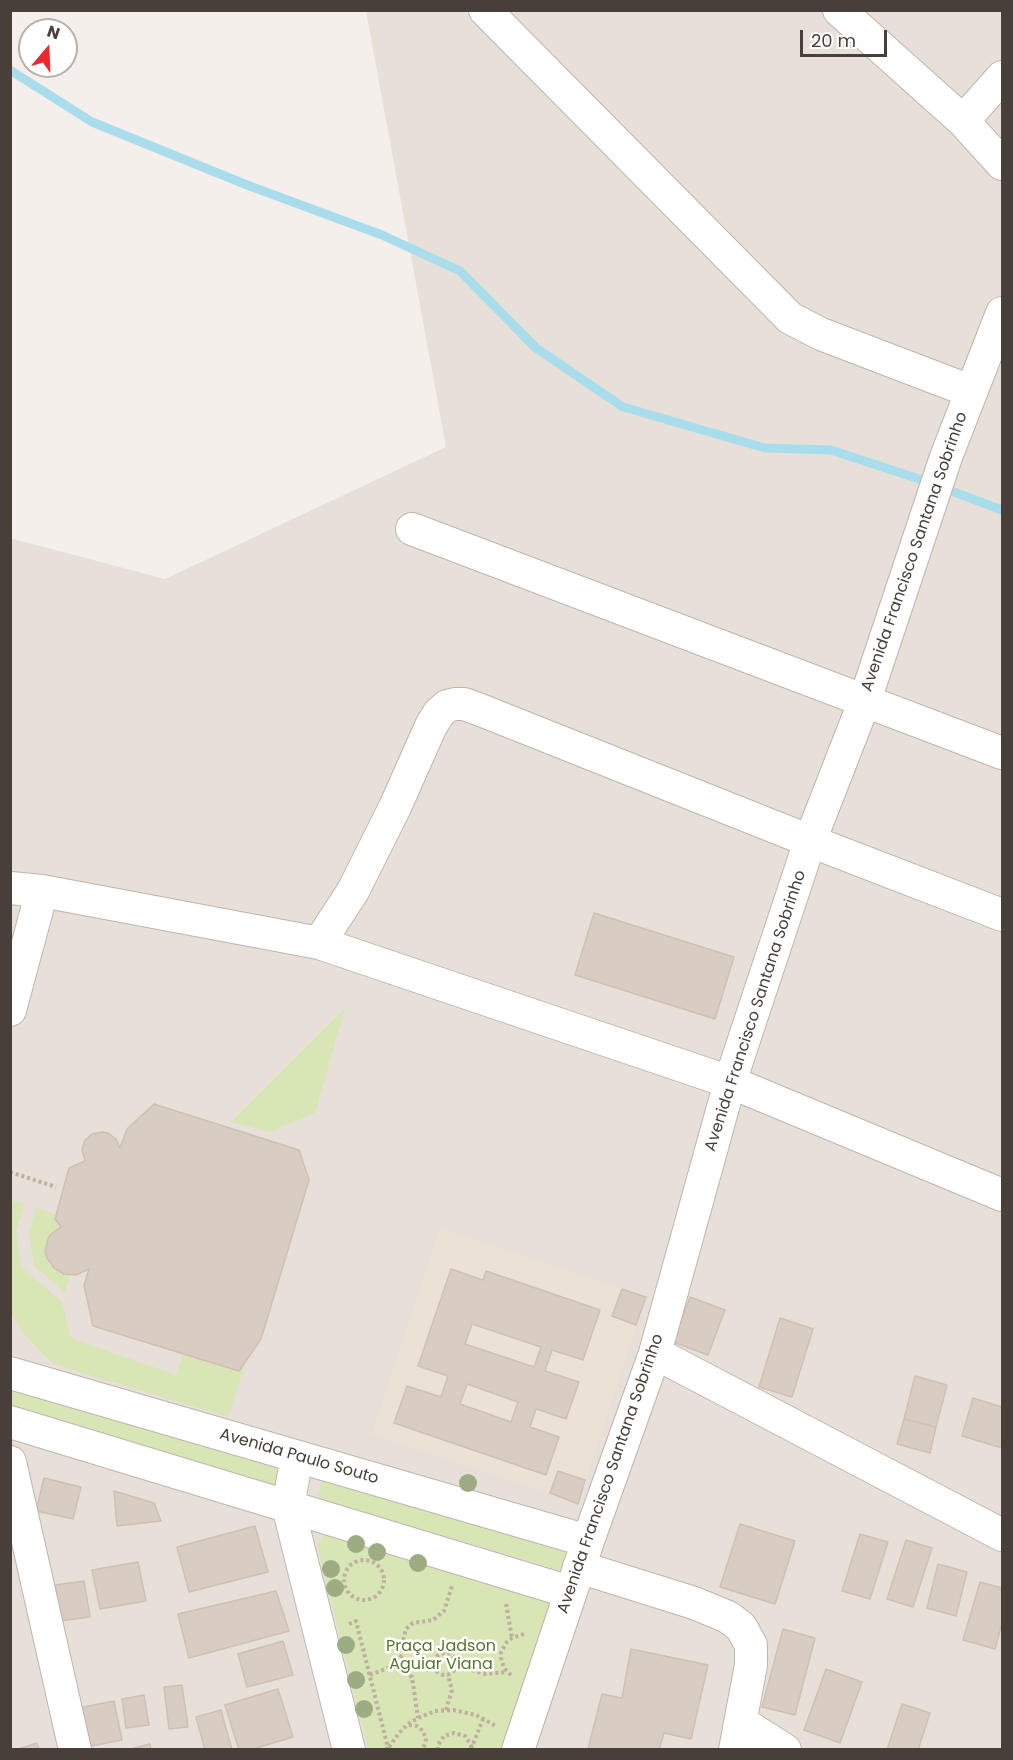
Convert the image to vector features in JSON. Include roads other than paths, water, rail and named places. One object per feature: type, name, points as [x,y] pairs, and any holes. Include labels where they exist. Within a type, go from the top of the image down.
[{"type":"street","points":[[485,10],[790,318],[821,334],[970,391]]},
{"type":"street","points":[[839,10],[963,121],[1002,164]]},
{"type":"street","points":[[963,121],[1002,77]]},
{"type":"street","name":"Avenida Francisco Santana Sobrinho","points":[[509,1740],[579,1567],[655,1353],[730,1082],[810,841],[865,700],[945,457],[1002,313]]},
{"type":"street","points":[[412,529],[1002,753]]},
{"type":"street","points":[[319,943],[353,891],[395,807],[430,726],[439,713],[447,706],[455,704],[464,704],[1002,915]]},
{"type":"street","points":[[10,888],[42,891],[319,943],[730,1082],[1002,1195]]},
{"type":"street","points":[[10,1010],[42,891]]},
{"type":"street","points":[[655,1353],[1002,1535]]},
{"type":"street","name":"Avenida Paulo Souto","points":[[10,1373],[297,1457],[579,1567]]},
{"type":"street","points":[[10,1422],[288,1506],[579,1567],[694,1603],[728,1617],[741,1627],[751,1645],[751,1665],[738,1736],[785,1749]]},
{"type":"street","points":[[297,1457],[288,1506],[349,1749]]},
{"type":"street","points":[[10,1461],[75,1749]]},
{"type":"waterway","points":[[10,70],[92,122],[247,185],[382,235],[460,271],[536,348],[623,407],[765,448],[831,450],[922,480],[1002,510]]},
{"type":"park label","name":"Praça Jadson Aguiar Viana","points":[[441,1656]]}]
